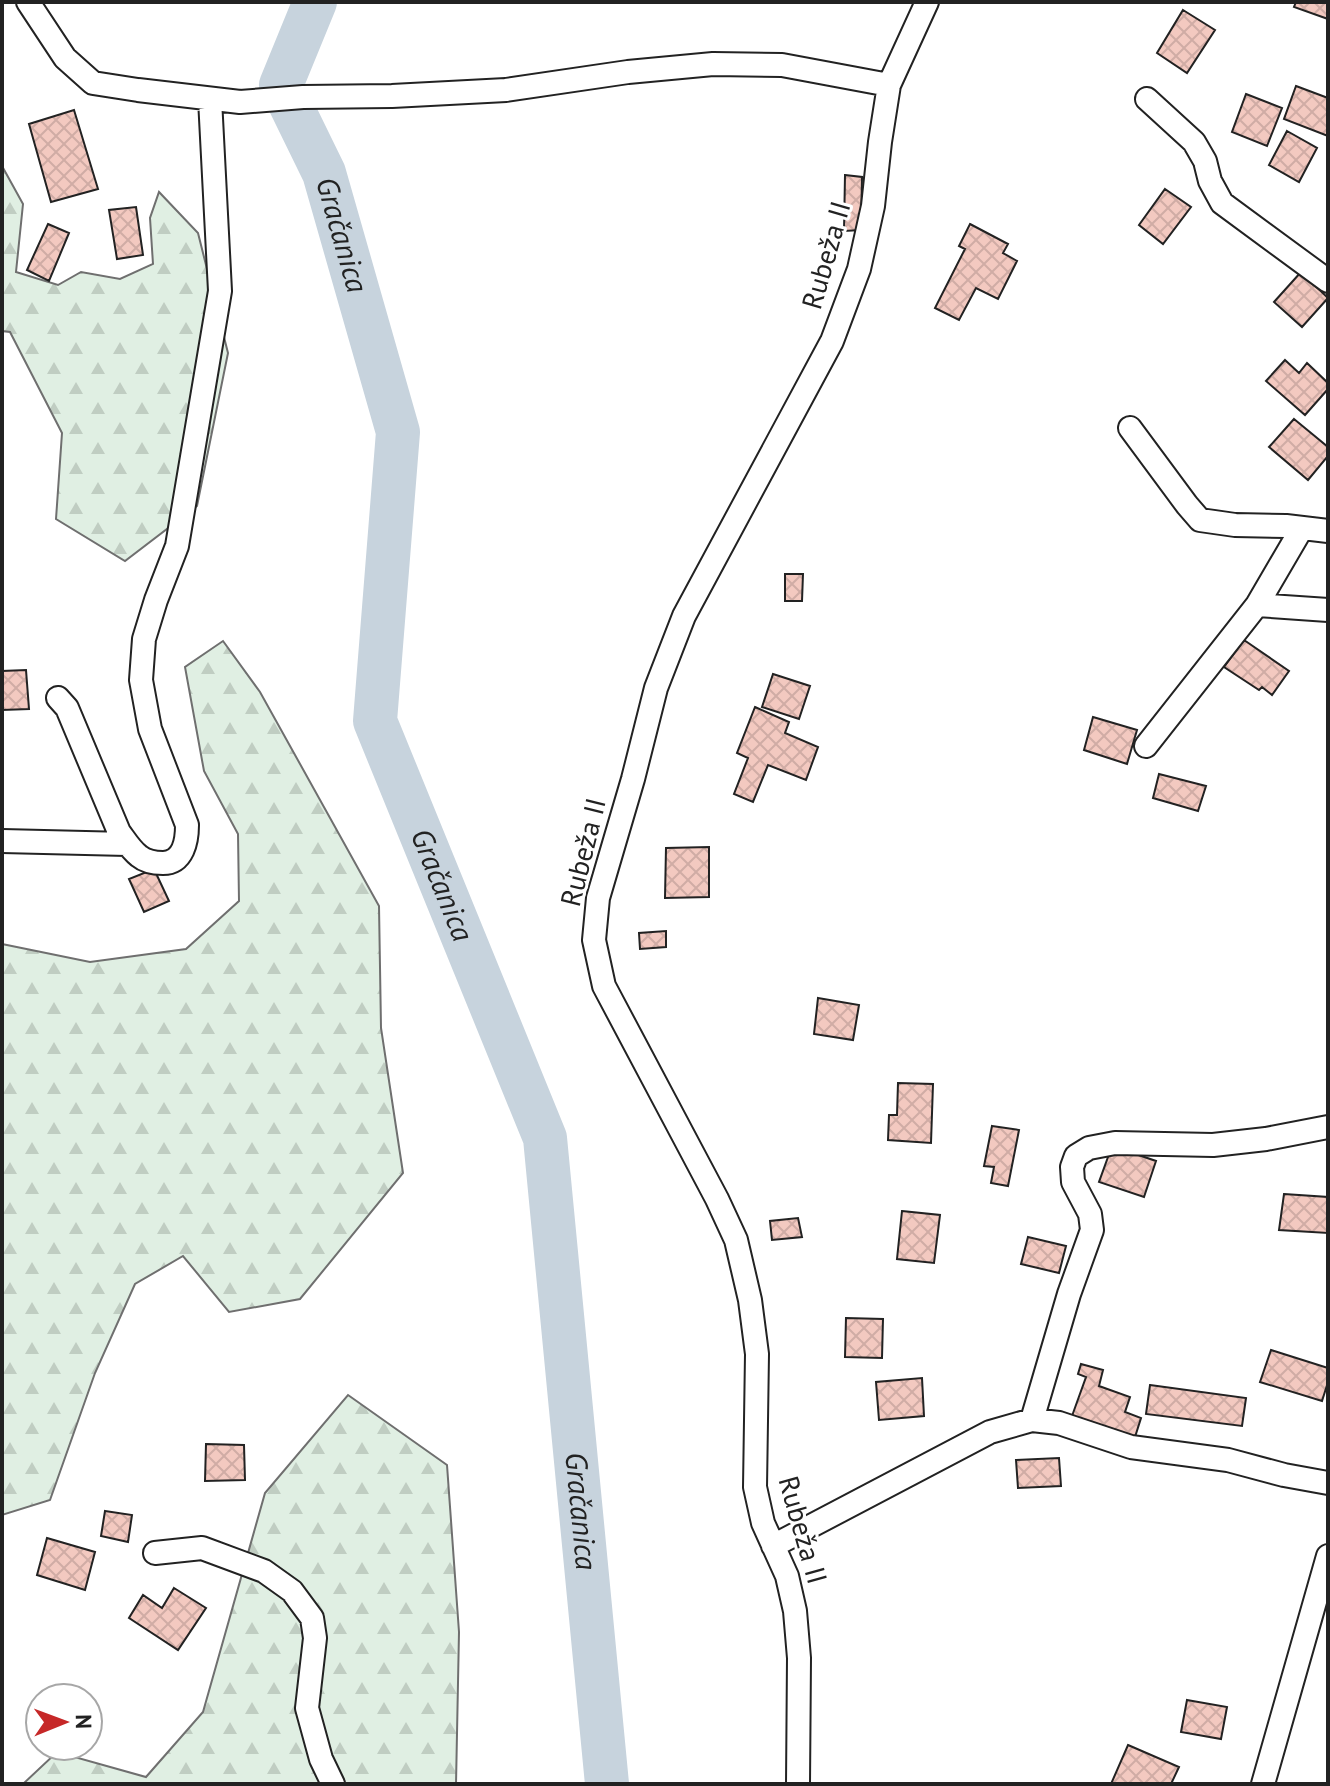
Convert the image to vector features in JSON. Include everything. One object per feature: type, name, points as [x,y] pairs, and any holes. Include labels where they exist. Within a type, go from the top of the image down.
[{"type":"street","points":[[28,2],[65,58],[93,83],[240,102],[506,90],[628,72],[713,64],[782,65],[889,85]]},
{"type":"street","name":"Rubeža II","points":[[798,1784],[799,1658],[795,1611],[787,1576],[763,1523],[755,1487],[757,1354],[750,1300],[736,1240],[604,986],[594,940],[598,898],[656,688],[684,616],[832,341],[859,269],[873,206],[889,85],[927,2]]},
{"type":"street","points":[[58,698],[67,708],[119,832],[127,844],[141,858],[155,863],[169,863],[177,858],[187,840],[187,825],[150,729],[141,680],[144,639],[177,546],[220,291],[210,99]]},
{"type":"street","points":[[1147,99],[1194,142],[1222,203],[1328,281]]},
{"type":"street","points":[[1130,428],[1200,520],[1328,531]]},
{"type":"street","points":[[1146,746],[1257,605],[1302,528]]},
{"type":"street","points":[[1257,605],[1328,610]]},
{"type":"street","points":[[2,841],[127,844]]},
{"type":"street","points":[[1032,1420],[1069,1294],[1092,1230],[1090,1214],[1073,1182],[1072,1167],[1076,1156],[1089,1148],[1115,1143],[1213,1145],[1328,1127]]},
{"type":"street","points":[[773,1546],[990,1432],[1032,1420],[1059,1423],[1131,1447],[1228,1460],[1328,1483]]},
{"type":"street","points":[[155,1553],[202,1548],[264,1571],[292,1591],[312,1618],[315,1638],[307,1708],[321,1759],[333,1784]]},
{"type":"street","points":[[1263,1784],[1328,1556]]},
{"type":"green space","points":[[2,166],[23,204],[16,272],[58,285],[81,272],[120,279],[153,264],[150,218],[159,192],[198,233],[228,353],[197,506],[125,561],[56,519],[62,433],[10,332],[2,331]]},
{"type":"green space","points":[[223,641],[260,692],[379,906],[381,1028],[403,1173],[300,1299],[229,1312],[183,1256],[135,1284],[95,1373],[50,1500],[2,1515],[2,944],[90,962],[186,949],[239,901],[238,834],[204,771],[185,667]]},
{"type":"green space","points":[[348,1395],[447,1465],[459,1632],[456,1784],[23,1784],[46,1762],[93,1762],[146,1777],[203,1712],[265,1493]]},
{"type":"building","points":[[1296,2],[1328,2],[1328,19],[1294,7]]},
{"type":"building","points":[[1183,10],[1215,30],[1187,73],[1157,53]]},
{"type":"building","points":[[1296,86],[1328,98],[1328,136],[1284,119]]},
{"type":"building","points":[[1246,94],[1282,108],[1267,146],[1232,132]]},
{"type":"building","points":[[74,110],[98,189],[51,202],[29,124]]},
{"type":"building","points":[[1287,131],[1317,148],[1299,182],[1269,165]]},
{"type":"building","points":[[845,175],[862,177],[861,230],[844,231]]},
{"type":"building","points":[[1165,189],[1191,207],[1163,244],[1139,225]]},
{"type":"building","points":[[136,207],[143,255],[117,259],[109,210]]},
{"type":"building","points":[[48,224],[69,233],[49,281],[27,270]]},
{"type":"building","points":[[970,224],[1008,244],[1003,253],[1017,261],[998,299],[976,288],[959,320],[935,308],[965,249],[959,246]]},
{"type":"building","points":[[1301,272],[1328,298],[1302,327],[1274,302]]},
{"type":"building","points":[[1285,360],[1299,373],[1307,363],[1328,383],[1328,389],[1305,415],[1266,381]]},
{"type":"building","points":[[1294,419],[1328,447],[1328,456],[1308,480],[1269,447]]},
{"type":"building","points":[[785,574],[803,574],[802,601],[785,601]]},
{"type":"building","points":[[1244,640],[1289,671],[1272,695],[1224,667]]},
{"type":"building","points":[[26,670],[29,709],[2,710],[2,671]]},
{"type":"building","points":[[773,674],[810,686],[799,719],[762,707]]},
{"type":"building","points":[[755,707],[789,722],[785,733],[818,747],[806,780],[768,765],[753,802],[734,794],[748,758],[737,753]]},
{"type":"building","points":[[1093,717],[1137,730],[1127,764],[1084,750]]},
{"type":"building","points":[[1159,774],[1206,786],[1198,811],[1153,798]]},
{"type":"building","points":[[709,847],[709,897],[665,898],[666,848]]},
{"type":"building","points":[[154,869],[169,901],[144,912],[129,879]]},
{"type":"building","points":[[666,931],[666,947],[640,949],[639,933]]},
{"type":"building","points":[[818,998],[859,1005],[853,1040],[814,1034]]},
{"type":"building","points":[[898,1083],[933,1084],[931,1143],[888,1140],[889,1115],[897,1115]]},
{"type":"building","points":[[992,1126],[1019,1130],[1008,1186],[991,1183],[994,1167],[984,1166]]},
{"type":"building","points":[[1112,1146],[1156,1161],[1144,1197],[1099,1182]]},
{"type":"building","points":[[1284,1194],[1328,1197],[1328,1233],[1279,1230]]},
{"type":"building","points":[[902,1211],[940,1215],[934,1263],[897,1259]]},
{"type":"building","points":[[798,1218],[802,1237],[772,1240],[770,1221]]},
{"type":"building","points":[[1028,1237],[1066,1246],[1059,1273],[1021,1264]]},
{"type":"building","points":[[846,1318],[883,1319],[882,1358],[845,1357]]},
{"type":"building","points":[[1271,1350],[1328,1368],[1328,1382],[1322,1401],[1260,1382]]},
{"type":"building","points":[[1081,1364],[1103,1370],[1099,1386],[1130,1397],[1125,1412],[1141,1418],[1135,1437],[1072,1416],[1086,1377],[1078,1374]]},
{"type":"building","points":[[922,1378],[924,1416],[879,1420],[876,1382]]},
{"type":"building","points":[[1150,1385],[1246,1398],[1242,1426],[1146,1414]]},
{"type":"building","points":[[206,1444],[244,1445],[245,1480],[205,1481]]},
{"type":"building","points":[[1059,1458],[1061,1486],[1018,1488],[1016,1460]]},
{"type":"building","points":[[105,1511],[132,1515],[128,1542],[101,1536]]},
{"type":"building","points":[[47,1538],[95,1552],[85,1590],[37,1575]]},
{"type":"building","points":[[174,1588],[206,1608],[178,1650],[129,1618],[143,1595],[162,1608]]},
{"type":"building","points":[[1187,1700],[1227,1707],[1221,1739],[1181,1732]]},
{"type":"building","points":[[1128,1745],[1179,1767],[1171,1784],[1111,1784]]},
{"type":"waterway","name":"Gračanica","points":[[315,2],[281,85],[324,173],[398,432],[375,721],[545,1138],[607,1784]]}]
